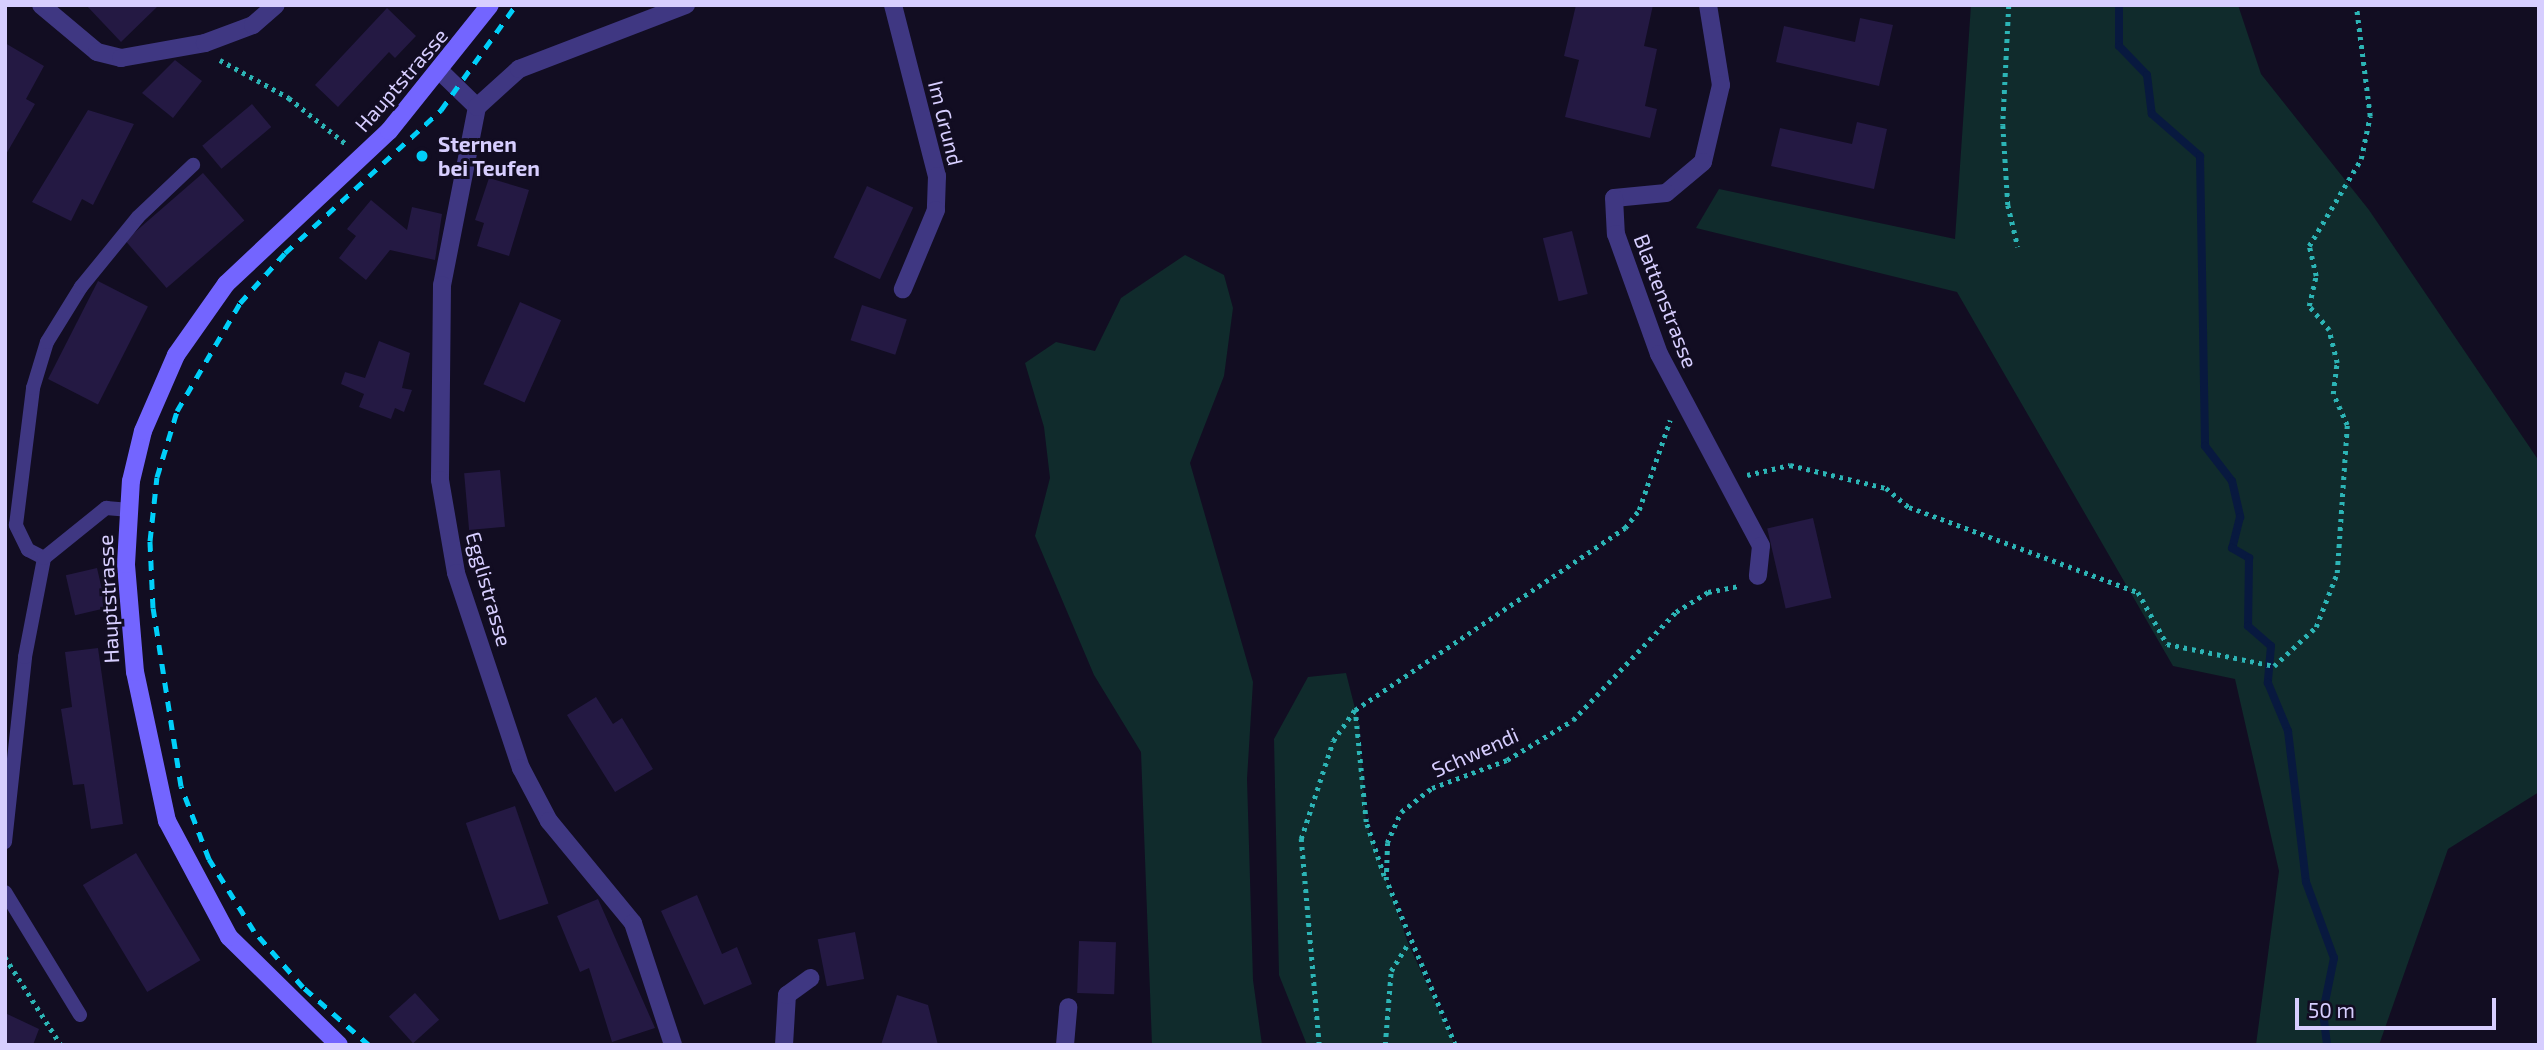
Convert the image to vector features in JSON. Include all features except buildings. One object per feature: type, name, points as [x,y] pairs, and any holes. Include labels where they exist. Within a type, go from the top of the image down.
[{"type":"street","points":[[41,5],[97,52],[121,58],[205,43],[253,25],[275,5]]},
{"type":"street","name":"Hauptstrasse","points":[[339,1045],[229,937],[167,821],[135,672],[127,510],[143,431],[200,318],[273,235],[373,148],[442,73],[490,5]]},
{"type":"street","points":[[442,73],[477,107],[519,69],[686,5]]},
{"type":"street","name":"Im Grund","points":[[893,5],[937,176],[936,210],[903,289]]},
{"type":"street","name":"Blattenstrasse","points":[[1708,5],[1721,85],[1703,162],[1665,193],[1614,198],[1616,234],[1679,395],[1726,489],[1761,546],[1758,576]]},
{"type":"street","name":"Egglistrasse","points":[[477,107],[442,285],[440,480],[456,573],[526,779],[549,821],[633,923],[673,1045]]},
{"type":"street","points":[[784,1045],[787,995],[810,978]]},
{"type":"street","points":[[1065,1045],[1068,1007]]},
{"type":"lane","points":[[44,558],[28,550],[16,525],[33,388],[47,342],[130,227],[193,165]]},
{"type":"lane","points":[[5,842],[25,657],[44,558],[106,508],[127,510]]},
{"type":"lane","points":[[5,892],[80,1015]]},
{"type":"path","points":[[2009,5],[2003,125],[2008,205],[2018,247]]},
{"type":"path","points":[[1726,489],[1774,465],[1861,480],[1909,507],[2138,592],[2168,643],[2274,666],[2316,627],[2337,573],[2347,425],[2333,394],[2337,363],[2329,330],[2309,306],[2316,276],[2309,246],[2361,159],[2370,116],[2356,5]]},
{"type":"path","points":[[225,65],[289,98],[346,145]]},
{"type":"path","points":[[1319,1045],[1301,839],[1333,741],[1355,710],[1625,528],[1639,510],[1679,395]]},
{"type":"path","name":"Schwendi","points":[[1455,1045],[1408,943],[1386,880],[1387,843],[1401,812],[1432,788],[1507,760],[1573,719],[1676,612],[1708,592],[1758,576]]},
{"type":"path","points":[[1355,710],[1366,822],[1386,880]]},
{"type":"path","points":[[1385,1045],[1391,971],[1408,943]]},
{"type":"path","points":[[5,957],[61,1045]]},
{"type":"green space","points":[[1971,5],[2238,5],[2261,74],[2369,210],[2539,461],[2539,792],[2448,849],[2379,1045],[2256,1045],[2279,871],[2235,679],[2173,666],[1957,292],[1696,228],[1719,189],[1955,239]]},
{"type":"green space","points":[[1185,255],[1224,275],[1233,308],[1224,376],[1190,463],[1253,682],[1247,779],[1253,980],[1262,1045],[1152,1045],[1141,752],[1094,675],[1035,536],[1050,478],[1044,427],[1025,363],[1056,342],[1095,351],[1121,298]]},
{"type":"green space","points":[[1346,673],[1359,724],[1366,822],[1408,943],[1455,1045],[1307,1045],[1279,975],[1274,739],[1308,677]]},
{"type":"waterway","points":[[2119,5],[2119,46],[2147,75],[2152,114],[2200,156],[2205,446],[2232,481],[2240,517],[2232,548],[2249,558],[2248,626],[2271,646],[2268,683],[2288,731],[2306,882],[2334,958],[2323,1012],[2327,1045]]},
{"type":"railway","points":[[369,1045],[303,987],[254,931],[209,859],[181,786],[153,608],[150,541],[157,477],[177,411],[240,303],[285,253],[441,110],[516,5]]},
{"type":"place","name":"Sternen bei Teufen","points":[[422,156]]}]
